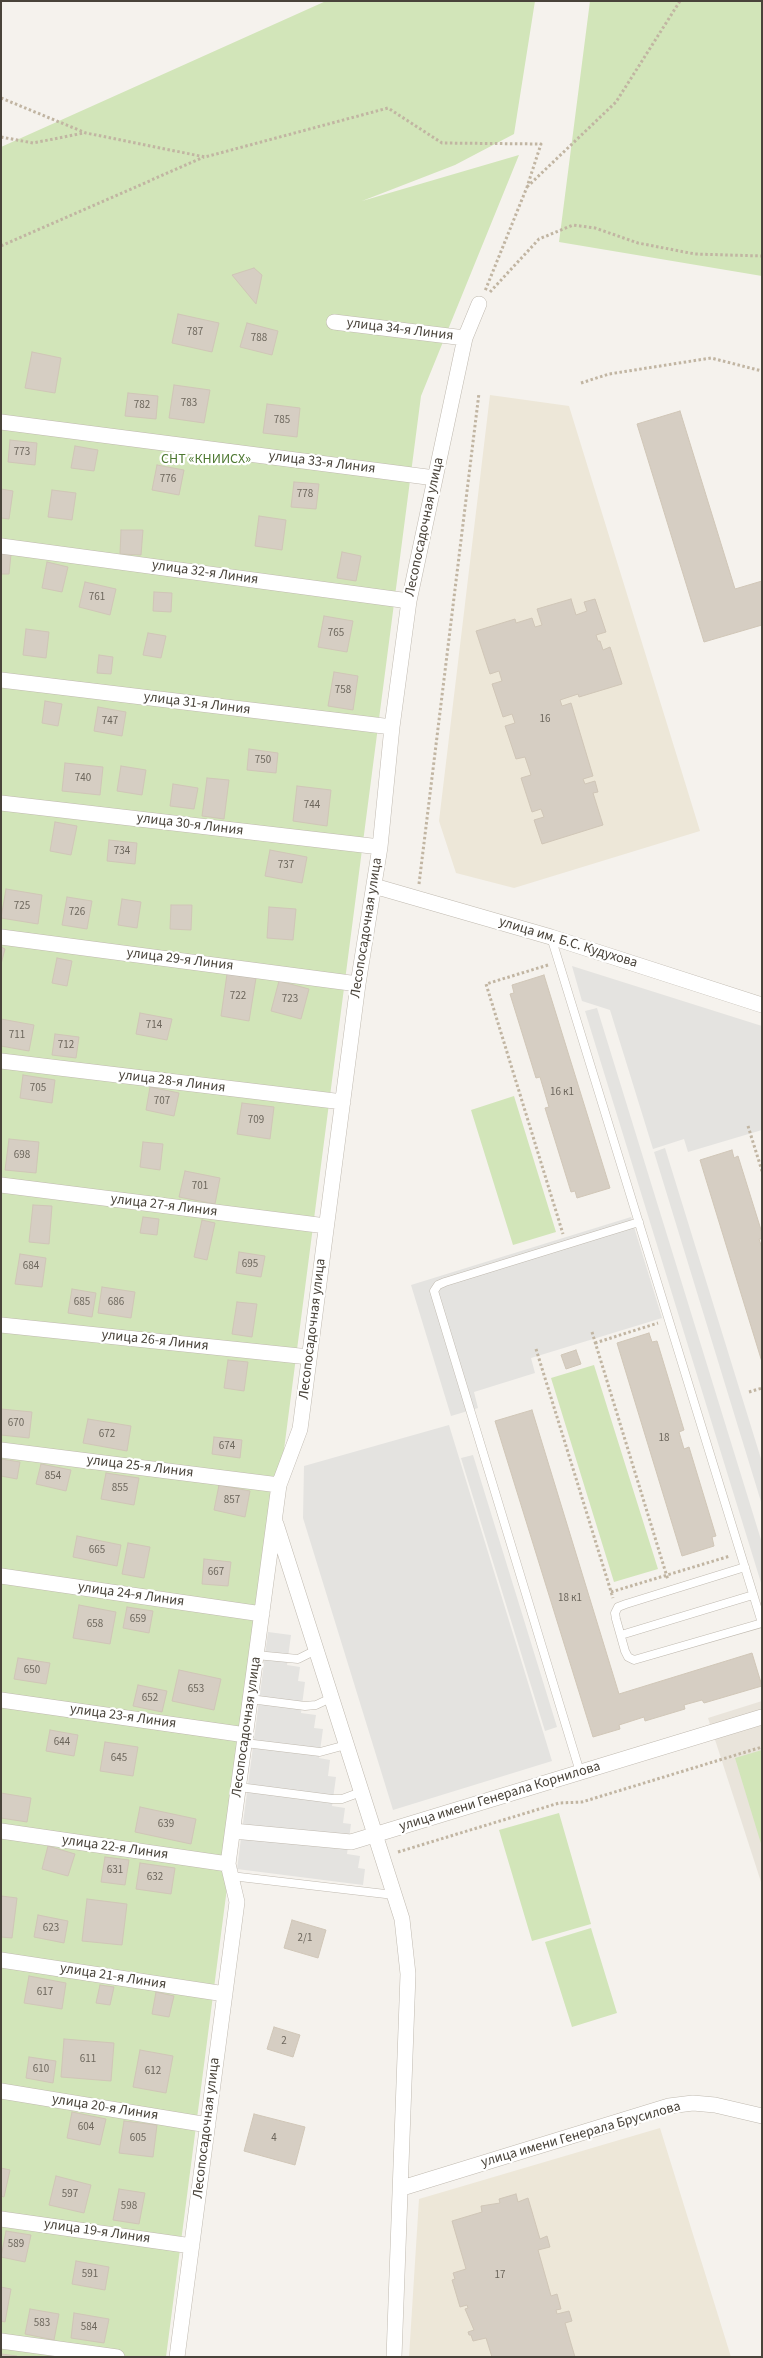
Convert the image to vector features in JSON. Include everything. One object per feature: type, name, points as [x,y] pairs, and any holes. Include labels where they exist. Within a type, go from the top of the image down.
[{"type":"street","name":"Лесопосадочная улица","points":[[177,2357],[237,1902],[230,1870],[233,1831],[250,1699],[279,1484],[300,1429],[358,984],[380,847],[392,727],[409,600],[465,338],[479,304]]},
{"type":"street","name":"улица 34-я Линия","points":[[334,322],[465,338]]},
{"type":"street","name":"улица 33-я Линия","points":[[1,422],[435,478]]},
{"type":"street","name":"улица 32-я Линия","points":[[1,546],[409,600]]},
{"type":"street","name":"улица 31-я Линия","points":[[1,680],[392,727]]},
{"type":"street","name":"улица 30-я Линия","points":[[1,803],[380,847]]},
{"type":"street","name":"улица им. Б.С. Кудухова","points":[[374,886],[551,937],[762,1004]]},
{"type":"street","name":"улица 29-я Линия","points":[[1,937],[358,984]]},
{"type":"street","name":"улица 28-я Линия","points":[[1,1062],[343,1102]]},
{"type":"street","name":"улица 27-я Линия","points":[[1,1185],[326,1226]]},
{"type":"street","name":"улица 26-я Линия","points":[[1,1325],[309,1357]]},
{"type":"street","name":"улица 25-я Линия","points":[[1,1450],[279,1484]]},
{"type":"street","points":[[274,1520],[402,1919],[408,1974],[402,2188],[394,2357]]},
{"type":"street","name":"улица 24-я Линия","points":[[1,1576],[262,1614]]},
{"type":"street","name":"улица 23-я Линия","points":[[1,1700],[245,1739]]},
{"type":"street","name":"улица имени Генерала Корнилова","points":[[233,1831],[351,1842],[762,1717]]},
{"type":"street","name":"улица 22-я Линия","points":[[1,1831],[230,1870]]},
{"type":"street","name":"улица 21-я Линия","points":[[1,1960],[225,1994]]},
{"type":"street","name":"улица 20-я Линия","points":[[1,2091],[208,2125]]},
{"type":"street","name":"улица имени Генерала Брусилова","points":[[402,2188],[669,2106],[700,2103],[762,2116]]},
{"type":"street","name":"улица 19-я Линия","points":[[1,2218],[192,2246]]},
{"type":"street","points":[[1,2342],[117,2357]]},
{"type":"lane","points":[[551,937],[745,1567],[753,1595],[762,1623],[634,1660],[628,1657],[615,1613],[618,1607],[745,1567]]},
{"type":"lane","points":[[580,1772],[434,1291],[438,1285],[445,1282],[639,1222]]},
{"type":"lane","points":[[620,1635],[753,1595]]},
{"type":"lane","points":[[256,1655],[298,1659],[316,1650]]},
{"type":"lane","points":[[250,1699],[305,1706],[316,1705],[331,1698]]},
{"type":"lane","points":[[245,1739],[320,1752],[346,1745]]},
{"type":"lane","points":[[239,1787],[332,1799],[342,1799],[361,1792]]},
{"type":"lane","points":[[230,1870],[394,1895]]},
{"type":"path","points":[[527,187],[616,102],[680,1]]},
{"type":"path","points":[[1,98],[86,133],[205,157]]},
{"type":"path","points":[[1,246],[205,157],[388,108],[442,143],[542,144],[527,187],[479,304]]},
{"type":"path","points":[[1,137],[32,143],[86,133]]},
{"type":"path","points":[[479,304],[539,239],[573,225],[595,228],[638,243],[695,254],[762,256]]},
{"type":"path","points":[[581,383],[609,374],[711,358],[762,372]]},
{"type":"path","points":[[417,899],[479,393]]},
{"type":"path","points":[[552,964],[486,984],[566,1244]]},
{"type":"path","points":[[748,1126],[762,1171]]},
{"type":"path","points":[[595,1343],[659,1323]]},
{"type":"path","points":[[592,1332],[671,1590]]},
{"type":"path","points":[[536,1349],[611,1592],[618,1607]]},
{"type":"path","points":[[749,1392],[762,1388]]},
{"type":"path","points":[[611,1592],[730,1556]]},
{"type":"path","points":[[382,1857],[559,1803],[582,1802],[762,1747]]},
{"type":"shaded area","points":[[490,395],[569,406],[700,831],[514,888],[456,873],[439,821]]},
{"type":"shaded area","points":[[572,966],[762,1026],[762,1130],[688,1152],[684,1139],[653,1149],[610,1010],[582,1001]]},
{"type":"shaded area","points":[[597,1008],[762,1543],[762,1586],[585,1011]]},
{"type":"shaded area","points":[[665,1148],[762,1462],[762,1505],[654,1152]]},
{"type":"shaded area","points":[[631,1217],[662,1318],[531,1358],[535,1373],[474,1392],[478,1408],[451,1416],[411,1285]]},
{"type":"shaded area","points":[[449,1425],[552,1761],[393,1810],[303,1518],[304,1466]]},
{"type":"shaded area","points":[[473,1455],[557,1727],[545,1731],[461,1458]]},
{"type":"shaded area","points":[[268,1632],[291,1635],[287,1665],[300,1667],[298,1681],[305,1682],[301,1713],[316,1715],[314,1728],[323,1729],[319,1758],[330,1760],[328,1776],[336,1777],[332,1806],[345,1808],[343,1823],[351,1824],[347,1854],[360,1856],[358,1868],[365,1869],[363,1885],[237,1869]]},
{"type":"shaded area","points":[[762,1701],[762,1885],[708,1718]]},
{"type":"shaded area","points":[[660,2128],[731,2357],[409,2357],[419,2199]]},
{"type":"green space","name":"СНТ «КНИИСХ»","points":[[326,1],[535,1],[514,134],[455,165],[362,201],[519,155],[421,396],[166,2357],[1,2357],[1,147]]},
{"type":"green space","points":[[590,1],[762,1],[762,276],[559,242]]},
{"type":"green space","points":[[514,1096],[556,1232],[513,1245],[471,1110]]},
{"type":"green space","points":[[594,1365],[658,1569],[614,1582],[551,1378]]},
{"type":"green space","points":[[762,1750],[762,1847],[735,1758]]},
{"type":"green space","points":[[559,1813],[591,1924],[532,1941],[499,1830]]},
{"type":"green space","points":[[591,1928],[617,2013],[572,2027],[545,1942]]},
{"type":"building","points":[[254,268],[262,275],[256,304],[232,275]]},
{"type":"building","points":[[178,314],[219,323],[212,352],[172,343]]},
{"type":"building","points":[[247,323],[278,331],[272,355],[240,347]]},
{"type":"building","points":[[32,352],[61,358],[55,393],[25,388]]},
{"type":"building","points":[[174,385],[210,390],[204,423],[169,418]]},
{"type":"building","points":[[128,393],[158,396],[156,419],[125,416]]},
{"type":"building","points":[[267,404],[300,408],[297,437],[263,433]]},
{"type":"building","points":[[680,411],[735,589],[762,581],[762,625],[704,642],[637,424]]},
{"type":"building","points":[[10,440],[37,443],[35,465],[8,462]]},
{"type":"building","points":[[75,446],[98,450],[94,471],[71,468]]},
{"type":"building","points":[[157,465],[184,470],[179,495],[152,490]]},
{"type":"building","points":[[294,482],[319,484],[316,509],[291,507]]},
{"type":"building","points":[[1,489],[13,491],[9,519],[1,518]]},
{"type":"building","points":[[52,490],[76,493],[72,520],[48,517]]},
{"type":"building","points":[[259,516],[286,520],[282,550],[255,546]]},
{"type":"building","points":[[121,530],[143,530],[141,555],[120,554]]},
{"type":"building","points":[[342,552],[361,556],[356,581],[337,578]]},
{"type":"building","points":[[1,553],[11,554],[9,574],[1,574]]},
{"type":"building","points":[[47,562],[68,567],[62,592],[42,588]]},
{"type":"building","points":[[85,582],[116,589],[110,615],[79,607]]},
{"type":"building","points":[[154,592],[172,593],[171,612],[153,611]]},
{"type":"building","points":[[571,599],[576,615],[587,611],[584,602],[595,599],[606,632],[596,635],[603,650],[610,647],[622,684],[579,697],[578,694],[560,700],[562,706],[571,703],[593,776],[583,779],[585,784],[595,781],[598,792],[593,793],[603,825],[542,844],[534,820],[544,817],[541,809],[532,812],[521,778],[531,775],[525,757],[516,759],[505,726],[515,723],[512,714],[503,717],[492,684],[502,681],[499,671],[490,674],[476,631],[515,619],[516,623],[532,618],[535,627],[542,625],[537,609]]},
{"type":"building","points":[[324,616],[353,621],[347,652],[318,647]]},
{"type":"building","points":[[26,629],[49,632],[46,658],[23,655]]},
{"type":"building","points":[[148,633],[166,636],[161,658],[143,655]]},
{"type":"building","points":[[99,655],[113,657],[111,674],[97,673]]},
{"type":"building","points":[[334,672],[358,676],[353,710],[328,706]]},
{"type":"building","points":[[45,701],[62,704],[58,726],[42,723]]},
{"type":"building","points":[[98,707],[126,712],[122,736],[94,731]]},
{"type":"building","points":[[249,749],[278,753],[276,773],[247,770]]},
{"type":"building","points":[[65,763],[103,767],[100,795],[62,791]]},
{"type":"building","points":[[121,766],[146,770],[142,795],[117,791]]},
{"type":"building","points":[[207,778],[229,780],[224,819],[202,816]]},
{"type":"building","points":[[173,784],[198,788],[194,809],[170,806]]},
{"type":"building","points":[[297,786],[331,790],[327,826],[293,821]]},
{"type":"building","points":[[55,822],[77,826],[71,855],[50,851]]},
{"type":"building","points":[[109,840],[137,843],[135,864],[107,861]]},
{"type":"building","points":[[270,850],[307,857],[302,883],[265,876]]},
{"type":"building","points":[[6,889],[42,895],[38,924],[1,918]]},
{"type":"building","points":[[67,897],[92,901],[87,929],[62,925]]},
{"type":"building","points":[[122,899],[141,902],[137,928],[118,925]]},
{"type":"building","points":[[171,905],[192,905],[191,930],[170,929]]},
{"type":"building","points":[[269,907],[296,909],[293,940],[267,938]]},
{"type":"building","points":[[1,947],[5,949],[1,964]]},
{"type":"building","points":[[57,958],[72,961],[67,986],[52,983]]},
{"type":"building","points":[[227,974],[256,978],[249,1021],[221,1016]]},
{"type":"building","points":[[544,975],[610,1188],[577,1198],[575,1191],[571,1192],[545,1108],[549,1107],[540,1077],[536,1078],[510,994],[514,993],[512,985]]},
{"type":"building","points":[[279,981],[309,989],[301,1019],[271,1011]]},
{"type":"building","points":[[140,1013],[172,1019],[167,1040],[136,1034]]},
{"type":"building","points":[[1,1019],[34,1025],[29,1051],[1,1046]]},
{"type":"building","points":[[55,1034],[79,1037],[76,1058],[52,1055]]},
{"type":"building","points":[[23,1075],[55,1080],[52,1103],[20,1098]]},
{"type":"building","points":[[150,1087],[179,1093],[174,1116],[146,1110]]},
{"type":"building","points":[[242,1103],[274,1107],[270,1139],[237,1134]]},
{"type":"building","points":[[9,1139],[39,1142],[36,1173],[5,1170]]},
{"type":"building","points":[[143,1142],[163,1144],[160,1170],[140,1167]]},
{"type":"building","points":[[732,1150],[734,1158],[738,1156],[762,1233],[762,1239],[759,1239],[762,1248],[762,1362],[700,1160]]},
{"type":"building","points":[[185,1171],[220,1178],[215,1204],[179,1197]]},
{"type":"building","points":[[33,1205],[52,1206],[49,1244],[29,1242]]},
{"type":"building","points":[[143,1217],[159,1219],[157,1235],[140,1233]]},
{"type":"building","points":[[202,1220],[215,1223],[207,1260],[194,1257]]},
{"type":"building","points":[[239,1252],[265,1256],[261,1277],[236,1273]]},
{"type":"building","points":[[20,1254],[46,1258],[42,1287],[15,1284]]},
{"type":"building","points":[[102,1287],[135,1292],[131,1318],[98,1313]]},
{"type":"building","points":[[72,1289],[96,1293],[92,1317],[68,1313]]},
{"type":"building","points":[[237,1302],[257,1304],[252,1337],[232,1334]]},
{"type":"building","points":[[649,1333],[652,1342],[657,1341],[684,1430],[679,1432],[684,1449],[689,1447],[716,1536],[712,1537],[714,1546],[682,1556],[617,1343]]},
{"type":"building","points":[[576,1350],[581,1364],[566,1369],[561,1355]]},
{"type":"building","points":[[228,1360],[248,1362],[244,1391],[224,1388]]},
{"type":"building","points":[[1,1409],[32,1412],[29,1438],[1,1435]]},
{"type":"building","points":[[532,1410],[619,1694],[752,1653],[762,1686],[704,1703],[702,1700],[684,1705],[685,1709],[645,1721],[644,1717],[619,1725],[620,1729],[593,1737],[495,1421]]},
{"type":"building","points":[[88,1419],[131,1426],[127,1451],[83,1443]]},
{"type":"building","points":[[214,1437],[242,1440],[240,1458],[212,1454]]},
{"type":"building","points":[[1,1459],[20,1462],[17,1479],[1,1476]]},
{"type":"building","points":[[41,1464],[71,1470],[66,1491],[36,1484]]},
{"type":"building","points":[[106,1473],[139,1478],[134,1505],[101,1499]]},
{"type":"building","points":[[219,1485],[250,1491],[245,1517],[214,1510]]},
{"type":"building","points":[[77,1536],[121,1545],[117,1566],[73,1557]]},
{"type":"building","points":[[128,1543],[150,1547],[144,1578],[122,1574]]},
{"type":"building","points":[[204,1559],[231,1562],[228,1586],[202,1584]]},
{"type":"building","points":[[79,1605],[116,1612],[110,1644],[73,1638]]},
{"type":"building","points":[[127,1607],[153,1611],[149,1633],[123,1628]]},
{"type":"building","points":[[18,1658],[50,1663],[46,1684],[14,1679]]},
{"type":"building","points":[[179,1670],[221,1679],[214,1710],[172,1701]]},
{"type":"building","points":[[138,1685],[167,1691],[162,1712],[133,1706]]},
{"type":"building","points":[[50,1730],[78,1735],[74,1756],[46,1751]]},
{"type":"building","points":[[105,1742],[138,1747],[133,1776],[100,1771]]},
{"type":"building","points":[[1,1793],[31,1798],[27,1822],[1,1818]]},
{"type":"building","points":[[140,1807],[196,1819],[191,1844],[135,1832]]},
{"type":"building","points":[[48,1846],[75,1854],[68,1876],[42,1869]]},
{"type":"building","points":[[105,1857],[129,1860],[125,1885],[101,1882]]},
{"type":"building","points":[[140,1863],[175,1868],[171,1894],[136,1889]]},
{"type":"building","points":[[1,1896],[17,1898],[12,1938],[1,1937]]},
{"type":"building","points":[[87,1899],[127,1904],[122,1945],[82,1941]]},
{"type":"building","points":[[38,1915],[68,1921],[64,1943],[34,1937]]},
{"type":"building","points":[[292,1920],[326,1930],[318,1958],[284,1948]]},
{"type":"building","points":[[29,1976],[66,1983],[62,2009],[24,2003]]},
{"type":"building","points":[[100,1985],[114,1987],[110,2005],[96,2003]]},
{"type":"building","points":[[156,1992],[174,1996],[169,2017],[152,2014]]},
{"type":"building","points":[[274,2027],[300,2035],[293,2057],[267,2049]]},
{"type":"building","points":[[64,2039],[114,2043],[111,2081],[61,2077]]},
{"type":"building","points":[[140,2050],[173,2056],[166,2093],[133,2087]]},
{"type":"building","points":[[29,2057],[56,2061],[53,2083],[26,2078]]},
{"type":"building","points":[[72,2112],[106,2119],[100,2145],[67,2138]]},
{"type":"building","points":[[254,2114],[305,2127],[295,2165],[244,2151]]},
{"type":"building","points":[[124,2121],[157,2125],[153,2157],[119,2153]]},
{"type":"building","points":[[1,2168],[10,2170],[4,2197],[1,2196]]},
{"type":"building","points":[[56,2176],[91,2185],[84,2213],[49,2205]]},
{"type":"building","points":[[119,2189],[145,2193],[139,2224],[113,2220]]},
{"type":"building","points":[[516,2194],[518,2202],[528,2198],[540,2239],[547,2236],[550,2247],[538,2250],[551,2296],[557,2294],[561,2309],[556,2310],[557,2314],[569,2311],[572,2321],[565,2323],[575,2357],[492,2357],[486,2338],[473,2341],[471,2335],[469,2335],[468,2332],[474,2330],[465,2309],[468,2308],[467,2305],[460,2307],[452,2280],[455,2279],[453,2273],[466,2269],[452,2221],[482,2212],[481,2206],[500,2203],[499,2199]]},
{"type":"building","points":[[6,2231],[31,2235],[25,2262],[1,2257]]},
{"type":"building","points":[[76,2261],[109,2267],[105,2290],[72,2284]]},
{"type":"building","points":[[1,2287],[11,2289],[5,2322],[1,2321]]},
{"type":"building","points":[[30,2309],[59,2314],[54,2340],[25,2334]]},
{"type":"building","points":[[74,2313],[109,2319],[104,2343],[71,2338]]},
{"type":"building","points":[[1,2354],[17,2356],[17,2357],[1,2357]]}]
